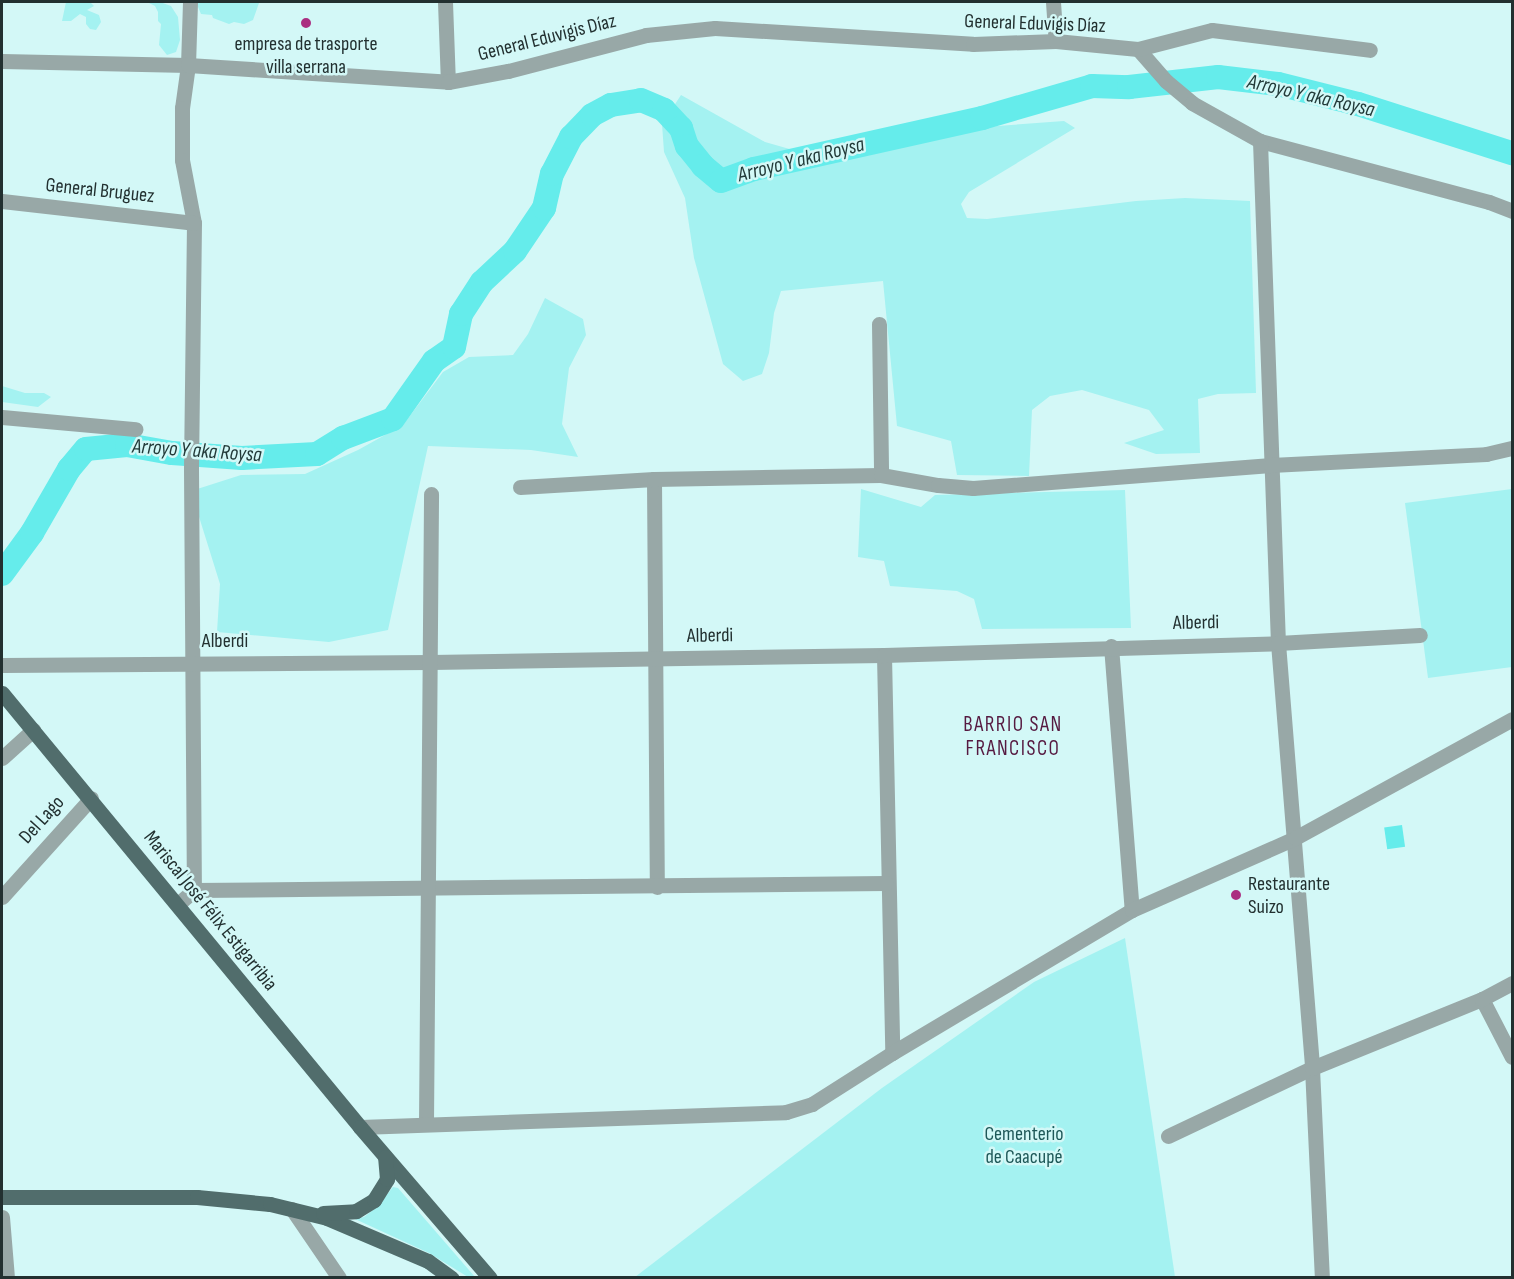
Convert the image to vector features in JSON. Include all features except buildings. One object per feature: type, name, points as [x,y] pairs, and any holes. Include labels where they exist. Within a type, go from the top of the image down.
[{"type":"main road","name":"Mariscal José Félix Estigarribia","points":[[2,693],[385,1157],[490,1278]]},
{"type":"main road","points":[[312,1214],[356,1211],[366,1207],[382,1190],[387,1179],[385,1157]]},
{"type":"main road","points":[[2,1197],[197,1197],[236,1199],[292,1209],[312,1214],[428,1261],[451,1278]]},
{"type":"street","points":[[190,2],[188,65],[182,108],[182,160],[194,223],[191,436],[194,890]]},
{"type":"street","points":[[445,2],[448,82]]},
{"type":"street","points":[[1053,2],[1056,41]]},
{"type":"street","name":"General Eduvigis Díaz","points":[[2,61],[188,65],[448,82],[508,70],[646,35],[715,28],[974,44],[1056,41],[1138,49],[1212,30],[1370,50]]},
{"type":"street","points":[[1138,49],[1166,81],[1192,103],[1260,141],[1489,202],[1512,211]]},
{"type":"street","points":[[1260,141],[1278,643],[1295,838],[1311,1068],[1322,1278]]},
{"type":"street","name":"General Bruguez","points":[[2,201],[194,223]]},
{"type":"street","points":[[879,324],[881,475]]},
{"type":"street","points":[[2,417],[135,429]]},
{"type":"street","points":[[520,487],[654,479],[881,475],[938,485],[973,488],[1271,465],[1486,454],[1512,448]]},
{"type":"street","points":[[654,479],[657,886]]},
{"type":"street","points":[[426,1123],[431,494]]},
{"type":"street","name":"Alberdi","points":[[2,664],[431,662],[884,655],[1111,646],[1278,643],[1420,635]]},
{"type":"street","points":[[1111,646],[1132,910]]},
{"type":"street","points":[[884,655],[886,883],[891,1053]]},
{"type":"street","points":[[360,1127],[786,1112],[812,1104],[891,1053],[1132,910],[1295,838],[1512,719]]},
{"type":"street","points":[[2,758],[33,730]]},
{"type":"street","name":"Del Lago","points":[[2,897],[91,798]]},
{"type":"street","points":[[178,904],[194,890],[886,883]]},
{"type":"street","points":[[1168,1136],[1311,1068],[1482,999],[1512,982]]},
{"type":"street","points":[[1482,999],[1512,1057]]},
{"type":"street","points":[[292,1209],[339,1278]]},
{"type":"street","points":[[2,1217],[7,1278]]},
{"type":"green space","points":[[66,2],[90,2],[94,6],[87,10],[99,15],[101,22],[96,30],[90,29],[86,24],[86,17],[80,14],[71,21],[62,21]]},
{"type":"green space","points":[[147,2],[160,2],[171,6],[178,17],[180,40],[176,52],[167,55],[159,45],[161,24],[158,21],[158,12],[155,6]]},
{"type":"green space","points":[[196,2],[259,3],[253,20],[244,24],[234,22],[229,24],[213,18],[212,15],[201,14]]},
{"type":"green space","points":[[681,95],[765,142],[793,150],[841,154],[957,129],[1064,121],[1075,128],[969,192],[961,204],[967,218],[987,219],[1136,201],[1185,198],[1250,201],[1256,393],[1218,394],[1198,399],[1200,453],[1156,454],[1124,443],[1164,430],[1149,410],[1082,390],[1050,396],[1032,410],[1029,476],[957,475],[951,441],[897,426],[883,281],[781,291],[774,313],[769,353],[762,374],[743,381],[723,364],[694,258],[685,198],[664,152],[662,124]]},
{"type":"green space","points":[[545,298],[583,319],[586,335],[569,368],[562,424],[578,457],[531,450],[428,446],[388,630],[329,642],[217,632],[220,584],[191,491],[241,475],[305,474],[358,450],[403,425],[443,372],[469,357],[513,355],[528,334]]},
{"type":"green space","points":[[2,386],[25,393],[44,393],[51,397],[38,407],[2,402]]},
{"type":"green space","points":[[861,489],[921,507],[935,495],[1125,490],[1131,628],[982,629],[974,599],[957,591],[890,586],[884,561],[858,557]]},
{"type":"green space","points":[[1512,489],[1512,667],[1428,678],[1405,503]]},
{"type":"green space","name":"Cementerio de Caacupé","points":[[1125,938],[1175,1277],[635,1277],[882,1088],[1034,982]]},
{"type":"green space","points":[[393,1187],[398,1188],[475,1277],[468,1277],[429,1253],[355,1219],[364,1217],[377,1207]]},
{"type":"shaded area","points":[[1402,825],[1405,847],[1387,849],[1384,828]]},
{"type":"waterway","name":"Arroyo Y aka Roysa","points":[[2,574],[32,533],[69,469],[86,449],[127,445],[172,453],[242,458],[317,454],[343,438],[393,419],[434,361],[454,347],[461,314],[482,282],[515,251],[544,208],[552,174],[571,137],[592,115],[611,105],[641,100],[664,110],[681,128],[687,146],[703,166],[721,181],[754,169],[982,118],[1092,86],[1129,87],[1218,77],[1278,84],[1358,104],[1512,153]]},
{"type":"place","name":"empresa de trasporte villa serrana","points":[[306,23]]},
{"type":"place","name":"Restaurante Suizo","points":[[1236,895]]},
{"type":"district","name":"BARRIO SAN FRANCISCO","points":[[1013,737]]}]
